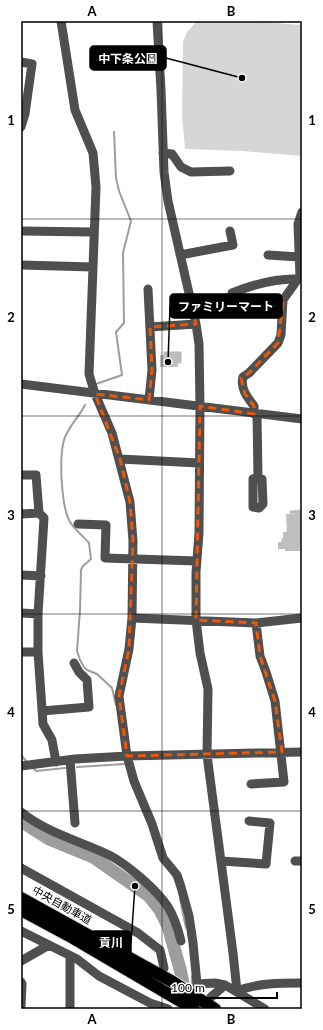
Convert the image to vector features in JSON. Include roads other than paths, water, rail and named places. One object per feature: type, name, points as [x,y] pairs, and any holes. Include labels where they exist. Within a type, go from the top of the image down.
[{"type":"highway","name":"中央自動車道","points":[[21,898],[211,1003]]},
{"type":"highway","points":[[21,910],[73,938],[170,997],[194,1009]]},
{"type":"street","points":[[61,21],[75,110],[94,153],[96,187],[89,374],[95,394],[112,433],[130,502],[133,541],[132,618],[129,649],[119,696],[124,756],[152,824],[163,858],[177,876],[184,921],[193,943],[198,984],[216,983],[225,985],[264,1009]]},
{"type":"street","points":[[157,21],[164,172],[168,201],[194,313],[199,344],[199,533],[196,620],[200,654],[208,689],[208,755],[233,953],[236,991]]},
{"type":"street","points":[[21,62],[32,64],[25,92],[25,114],[21,128]]},
{"type":"street","points":[[164,153],[172,154],[181,167],[191,172],[230,171]]},
{"type":"street","points":[[258,477],[256,414],[254,406],[245,394],[242,381],[243,377],[249,374],[278,343],[281,335],[283,300],[300,278],[300,237],[298,224],[302,212]]},
{"type":"street","points":[[21,231],[94,232]]},
{"type":"street","points":[[180,255],[233,245],[230,231]]},
{"type":"street","points":[[268,255],[299,257]]},
{"type":"street","points":[[21,265],[94,267]]},
{"type":"street","points":[[283,303],[235,310],[232,293],[247,287],[300,278]]},
{"type":"street","points":[[148,289],[152,370],[149,400]]},
{"type":"street","points":[[194,313],[234,306]]},
{"type":"street","points":[[150,327],[196,324]]},
{"type":"street","points":[[21,384],[302,419]]},
{"type":"street","points":[[120,459],[199,463]]},
{"type":"street","points":[[21,475],[36,475],[39,513],[44,518],[38,614],[38,652],[43,724],[52,740],[56,762]]},
{"type":"street","points":[[21,514],[39,513]]},
{"type":"street","points":[[78,524],[106,525],[105,558],[197,561]]},
{"type":"street","points":[[21,575],[41,576]]},
{"type":"street","points":[[21,613],[38,614]]},
{"type":"street","points":[[132,618],[256,623],[302,618]]},
{"type":"street","points":[[251,784],[284,782],[282,752],[278,740],[275,701],[260,656],[256,623]]},
{"type":"street","points":[[21,652],[38,652]]},
{"type":"street","points":[[42,712],[89,707],[87,680],[79,672],[74,663]]},
{"type":"street","points":[[22,765],[124,756],[302,752]]},
{"type":"street","points":[[70,760],[75,823]]},
{"type":"street","points":[[21,812],[32,821],[54,832],[124,863],[184,921]]},
{"type":"street","points":[[221,861],[266,864],[270,823],[249,821]]},
{"type":"street","points":[[21,868],[138,933],[160,950],[164,968]]},
{"type":"street","points":[[181,941],[184,921]]},
{"type":"street","points":[[21,931],[77,959],[99,976],[150,1003],[168,1009],[170,997]]},
{"type":"street","points":[[21,962],[49,945]]},
{"type":"street","points":[[70,956],[70,1009]]},
{"type":"street","points":[[21,982],[21,1006]]},
{"type":"street","points":[[236,991],[247,987],[302,982]]},
{"type":"street","points":[[211,1003],[225,985]]},
{"type":"waterway","points":[[96,384],[122,375],[116,332],[124,323],[123,253],[131,221],[119,191],[116,178],[114,132]]},
{"type":"waterway","points":[[85,405],[71,426],[64,440],[61,470],[67,515],[72,525],[89,543],[91,559],[83,566],[81,570],[77,651],[84,667],[87,670],[97,674],[112,688],[116,705]]},
{"type":"waterway","points":[[21,755],[27,762]]},
{"type":"waterway","points":[[77,767],[125,764]]},
{"type":"waterway","points":[[33,768],[36,771],[65,768]]},
{"type":"waterway","points":[[21,821],[49,839],[93,857],[149,896],[160,910],[168,926],[186,997]]},
{"type":"waterway","points":[[180,899],[186,928]]},
{"type":"waterway","points":[[192,976],[192,989]]},
{"type":"place","name":"中下条公園","points":[[242,78]]},
{"type":"place","name":"ファミリーマート","points":[[168,362]]},
{"type":"place","name":"貢川","points":[[135,886]]}]
